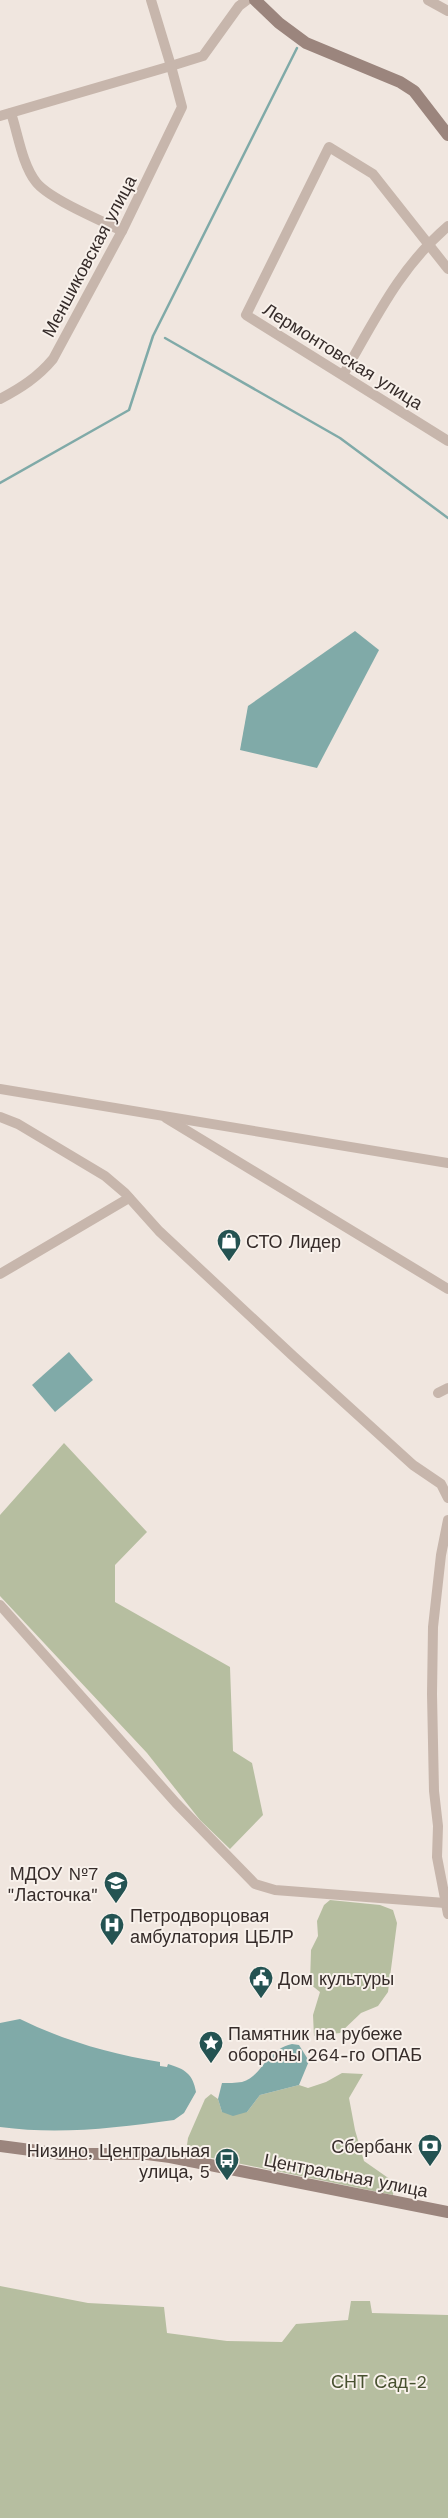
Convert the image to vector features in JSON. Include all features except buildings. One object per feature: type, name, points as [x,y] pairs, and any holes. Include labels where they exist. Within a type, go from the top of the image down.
[{"type":"street","points":[[151,0],[171,66]]},
{"type":"street","points":[[0,116],[203,56],[239,6],[247,0]]},
{"type":"street","points":[[255,0],[279,23],[306,43],[400,82],[414,91],[448,136]]},
{"type":"street","points":[[428,0],[448,11]]},
{"type":"street","name":"Меншиковская улица","points":[[0,399],[26,386],[53,359],[122,231],[182,107],[171,66]]},
{"type":"street","points":[[12,113],[29,170],[36,182],[48,193],[122,231]]},
{"type":"street","name":"Лермонтовская улица","points":[[448,269],[373,174],[329,147],[246,315],[448,441]]},
{"type":"street","points":[[343,375],[397,282],[428,243],[448,226]]},
{"type":"street","points":[[0,1089],[448,1163]]},
{"type":"street","points":[[160,1115],[448,1289]]},
{"type":"street","points":[[0,1117],[18,1124],[105,1176],[129,1198],[159,1231],[413,1465],[445,1482],[448,1498]]},
{"type":"street","points":[[0,1274],[129,1198]]},
{"type":"street","points":[[438,1393],[448,1388]]},
{"type":"street","points":[[448,1520],[440,1554],[433,1627],[432,1666],[434,1791],[438,1826],[437,1857],[448,1914]]},
{"type":"street","points":[[0,1605],[176,1803],[255,1884],[275,1890],[445,1903]]},
{"type":"street","name":"Центральная улица","points":[[0,2146],[60,2154],[147,2154],[170,2157],[448,2212]]},
{"type":"green space","points":[[64,1443],[147,1532],[115,1565],[115,1602],[230,1667],[233,1751],[252,1763],[263,1815],[230,1849],[200,1820],[147,1753],[0,1596],[0,1515]]},
{"type":"green space","points":[[330,1900],[380,1905],[393,1910],[397,1923],[388,1992],[378,2006],[361,2013],[340,2033],[314,2036],[313,2015],[320,1992],[310,1984],[311,1950],[318,1936],[317,1921],[324,1905]]},
{"type":"green space","points":[[342,2073],[363,2074],[349,2098],[355,2130],[364,2161],[394,2182],[393,2195],[193,2154],[187,2145],[188,2138],[205,2099],[211,2094],[218,2099],[222,2112],[247,2112],[260,2095],[299,2085],[308,2088],[326,2082]]},
{"type":"green space","name":"СНТ Сад-2","points":[[0,2286],[88,2303],[164,2307],[167,2333],[227,2341],[282,2342],[296,2324],[348,2320],[351,2301],[370,2301],[372,2313],[448,2315],[448,2518],[0,2518]]},
{"type":"water","points":[[355,631],[379,650],[317,768],[240,750],[248,706]]},
{"type":"water","points":[[69,1352],[93,1380],[55,1412],[32,1385]]},
{"type":"water","points":[[20,2019],[88,2046],[160,2062],[160,2066],[167,2067],[168,2064],[184,2070],[193,2081],[196,2092],[184,2113],[174,2120],[109,2128],[65,2130],[0,2127],[0,2023]]},
{"type":"water","points":[[292,2044],[299,2045],[309,2061],[299,2085],[260,2095],[247,2112],[233,2116],[222,2112],[218,2099],[222,2083],[242,2082],[249,2079],[276,2052]]},
{"type":"waterway","points":[[0,483],[129,410],[153,336],[297,48]]},
{"type":"waterway","points":[[165,338],[340,438],[448,518]]},
{"type":"place","name":"СТО Лидер","points":[[229,1262]]},
{"type":"place","name":"МДОУ №7 \"Ласточка\"","points":[[116,1904]]},
{"type":"place","name":"Петродворцовая амбулатория ЦБЛР","points":[[112,1946]]},
{"type":"place","name":"Дом культуры","points":[[261,1999]]},
{"type":"place","name":"Памятник на рубеже обороны 264-го ОПАБ","points":[[211,2064]]},
{"type":"place","name":"Сбербанк","points":[[430,2167]]},
{"type":"place","name":"Низино, Центральная улица, 5","points":[[227,2181]]}]
